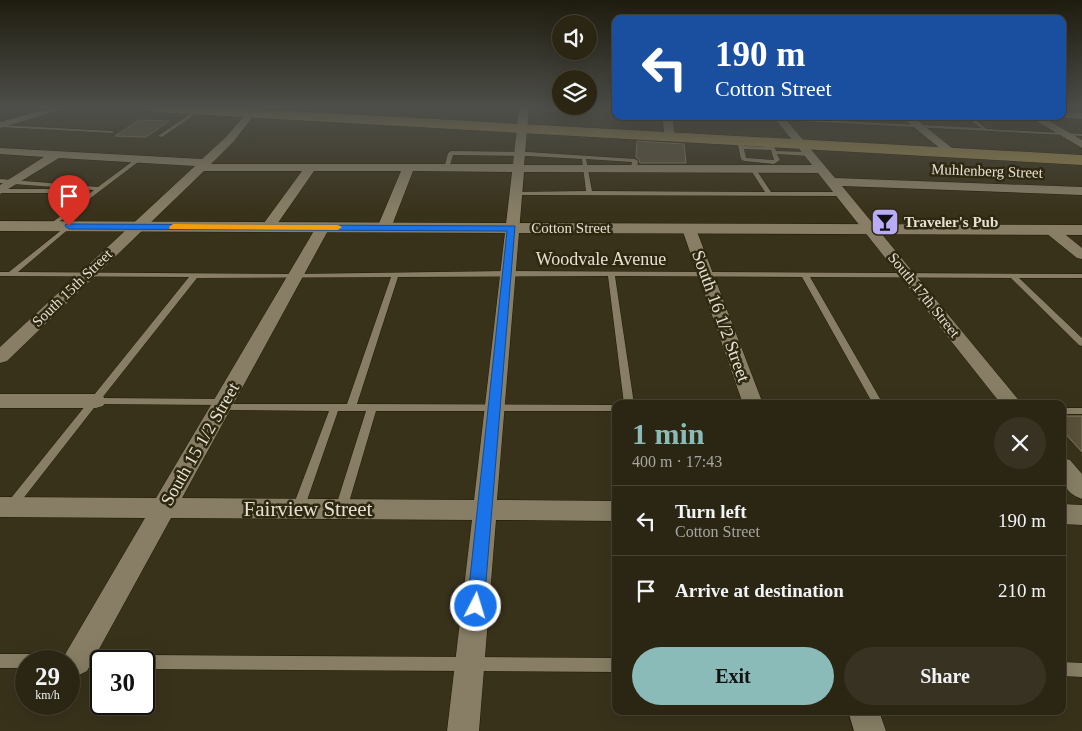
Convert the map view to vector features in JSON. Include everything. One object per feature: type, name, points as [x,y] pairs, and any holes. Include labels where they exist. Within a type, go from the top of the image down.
[{"type":"main road","points":[[721,142],[772,148],[951,152],[1082,160]]},
{"type":"street","name":"South 15th Street","points":[[0,357],[227,142]]},
{"type":"street","points":[[463,731],[521,142]]},
{"type":"street","name":"South 17th Street","points":[[799,142],[1009,400]]},
{"type":"street","points":[[938,142],[951,152]]},
{"type":"street","points":[[0,151],[139,159],[203,165],[446,168],[519,160],[584,163],[634,168],[821,169]]},
{"type":"street","points":[[0,190],[57,154]]},
{"type":"street","points":[[268,227],[311,167]]},
{"type":"street","points":[[384,228],[408,168]]},
{"type":"street","name":"Muhlenberg Street","points":[[832,182],[1082,191]]},
{"type":"street","name":"Cotton Street","points":[[0,226],[1082,230]]},
{"type":"street","name":"South 15 1/2 Street","points":[[78,650],[164,508],[323,227]]},
{"type":"street","name":"South 16 1/2 Street","points":[[689,229],[752,400]]},
{"type":"street","points":[[1051,230],[1082,255]]},
{"type":"street","points":[[0,401],[96,401]]},
{"type":"street","points":[[1066,471],[1082,490]]},
{"type":"street","name":"Fairview Street","points":[[5,507],[612,511]]},
{"type":"street","points":[[1066,514],[1082,515]]},
{"type":"street","points":[[864,715],[870,731]]},
{"type":"lane","points":[[51,226],[139,159]]},
{"type":"lane","points":[[584,163],[589,193]]},
{"type":"lane","points":[[753,169],[769,194]]},
{"type":"lane","points":[[0,181],[98,190]]},
{"type":"lane","points":[[0,190],[98,190]]},
{"type":"lane","points":[[516,193],[842,194]]},
{"type":"lane","points":[[11,274],[69,226]]},
{"type":"lane","name":"Woodvale Avenue","points":[[0,274],[296,276],[507,273],[1082,276]]},
{"type":"lane","points":[[611,274],[627,400]]},
{"type":"lane","points":[[5,507],[96,401],[195,275]]},
{"type":"lane","points":[[351,407],[395,275]]},
{"type":"lane","points":[[805,275],[876,400]]},
{"type":"lane","points":[[1013,276],[1082,343]]},
{"type":"lane","points":[[96,401],[335,407],[612,408]]},
{"type":"lane","points":[[298,509],[335,407]]},
{"type":"lane","points":[[341,509],[372,407]]},
{"type":"lane","points":[[1066,411],[1082,411]]},
{"type":"lane","points":[[0,661],[15,661]]},
{"type":"lane","points":[[155,662],[612,665]]},
{"type":"lane","points":[[1066,670],[1082,670]]},
{"type":"building","points":[[637,142],[684,144],[686,163],[640,163],[636,157]]},
{"type":"building","points":[[1066,416],[1082,416],[1082,452],[1066,434]]},
{"type":"slow traffic","points":[[173,227],[338,227]]},
{"type":"place","name":"Traveler's Pub","points":[[885,222]]},
{"type":"route","points":[[69,226],[512,228],[476,606]]}]
